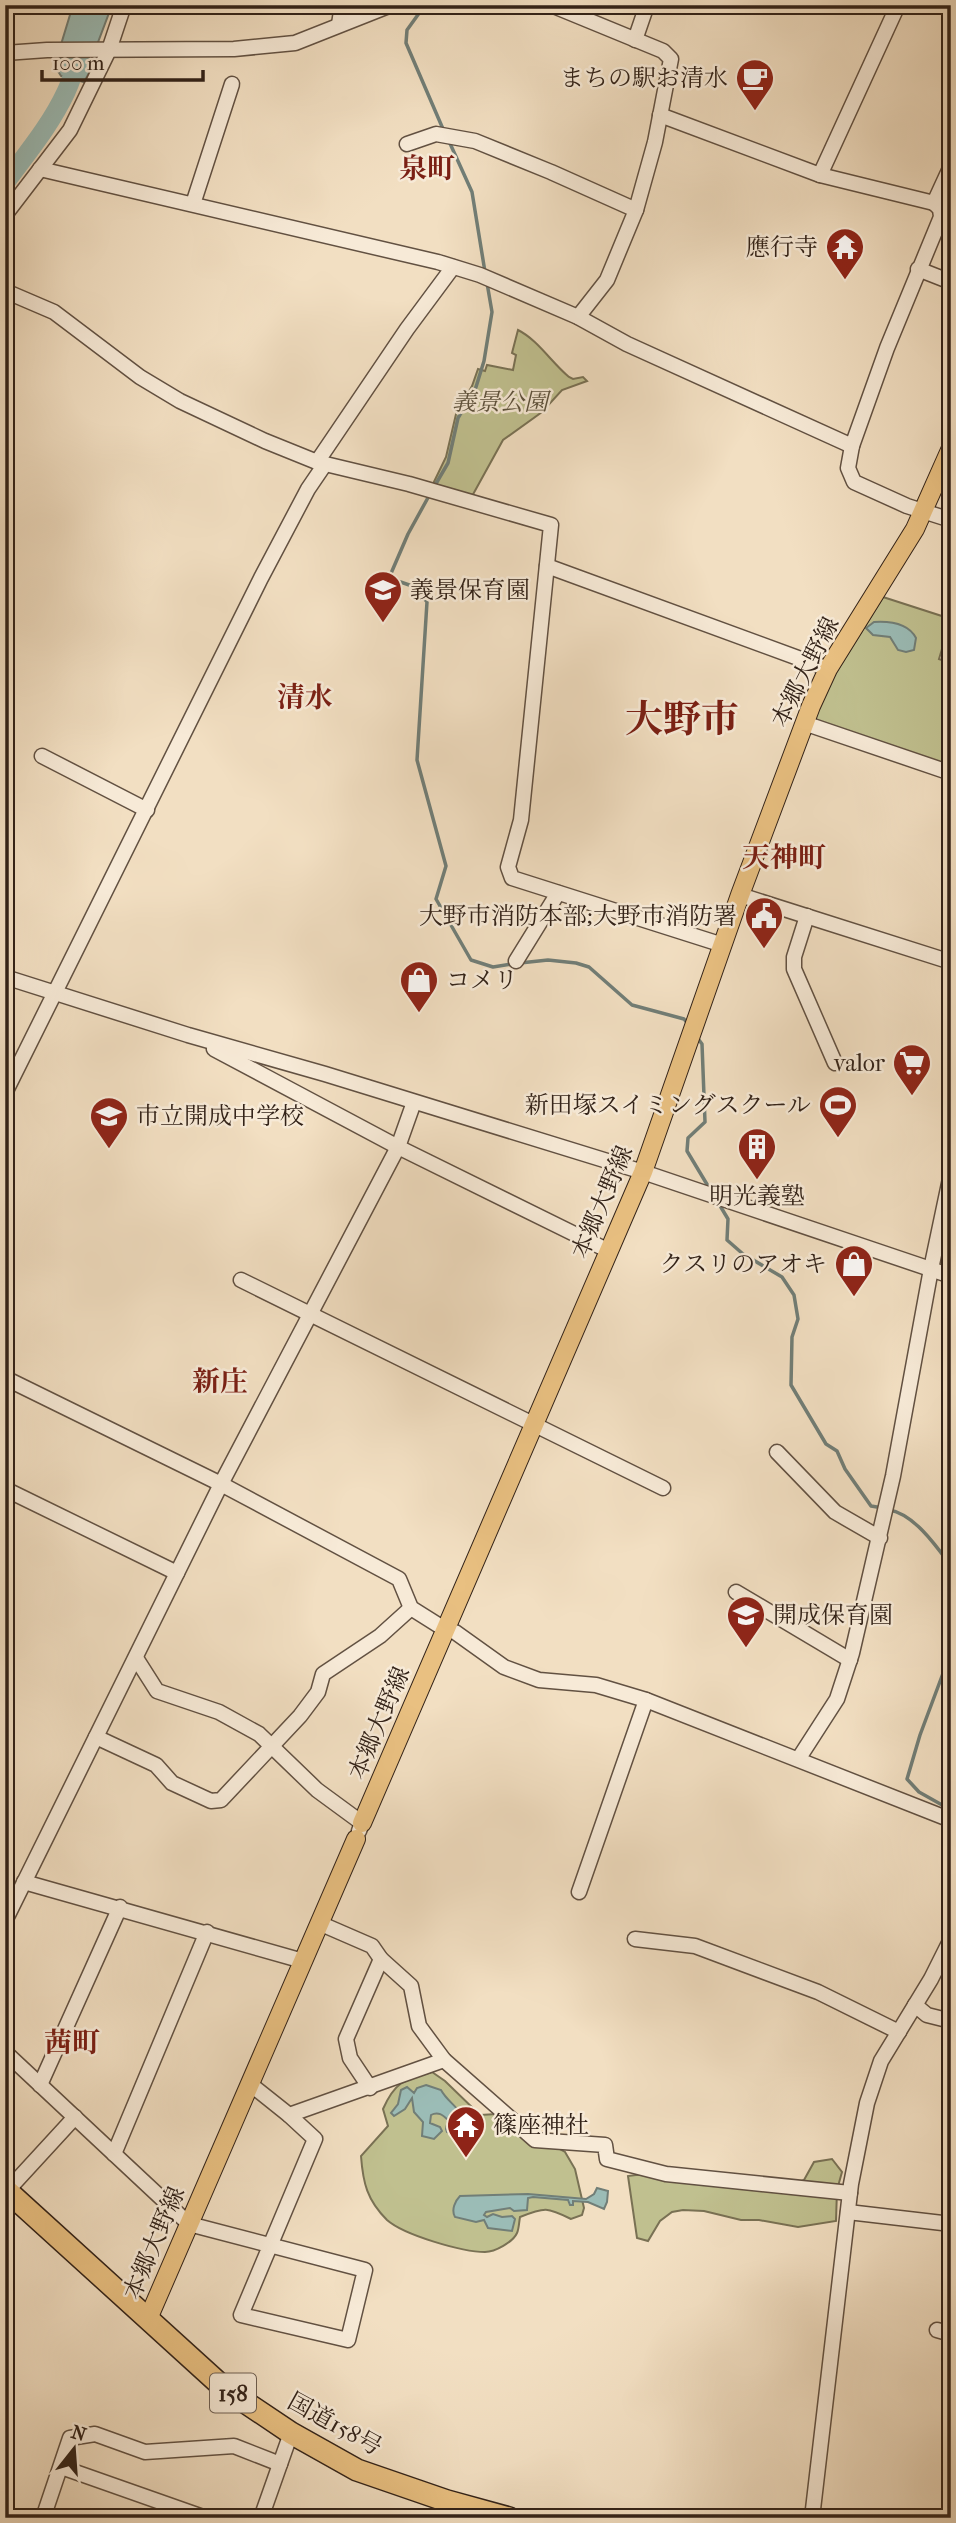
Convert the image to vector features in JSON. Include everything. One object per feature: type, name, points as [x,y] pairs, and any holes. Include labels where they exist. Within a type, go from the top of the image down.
[{"type":"highway","name":"国道158号","points":[[6,2190],[225,2388],[290,2433],[357,2470],[444,2510],[509,2518]]},
{"type":"main road","name":"本郷大野線","points":[[148,2319],[643,1172],[740,895],[804,723],[828,669],[924,512],[951,448]]},
{"type":"street","points":[[5,215],[70,130],[124,5]]},
{"type":"street","points":[[339,24],[342,5]]},
{"type":"street","points":[[5,53],[54,50],[234,49],[295,43],[391,5]]},
{"type":"street","points":[[551,5],[663,51],[671,59],[655,142],[636,210],[607,280],[578,317]]},
{"type":"street","points":[[635,40],[647,5]]},
{"type":"street","points":[[820,175],[898,5]]},
{"type":"street","points":[[193,204],[232,84]]},
{"type":"street","points":[[660,115],[820,175],[934,202],[940,209],[941,218],[918,269],[852,446],[848,468],[854,482],[924,512],[951,520]]},
{"type":"street","points":[[407,144],[436,134],[475,141],[636,210]]},
{"type":"street","points":[[934,202],[951,166]]},
{"type":"street","points":[[40,169],[480,275],[578,317],[633,347],[852,446]]},
{"type":"street","points":[[5,1093],[321,463],[407,329],[453,267]]},
{"type":"street","points":[[918,269],[951,282]]},
{"type":"street","points":[[5,290],[54,312],[140,377],[180,401],[265,441],[321,463],[409,484],[551,525],[521,820],[508,867],[512,878],[723,945]]},
{"type":"street","points":[[547,566],[828,669]]},
{"type":"street","points":[[804,723],[951,773]]},
{"type":"street","points":[[42,756],[147,810]]},
{"type":"street","points":[[516,961],[558,893]]},
{"type":"street","points":[[740,895],[951,962]]},
{"type":"street","points":[[807,916],[794,957],[794,969],[835,1063]]},
{"type":"street","points":[[5,977],[643,1172],[951,1276]]},
{"type":"street","points":[[188,1035],[398,1147],[609,1251]]},
{"type":"street","points":[[5,1921],[221,1484],[398,1147],[414,1102]]},
{"type":"street","points":[[799,1758],[837,1699],[850,1660],[880,1538],[930,1269],[951,1174]]},
{"type":"street","points":[[241,1280],[663,1488]]},
{"type":"street","points":[[5,1378],[221,1484],[399,1579],[411,1608],[446,1630],[455,1632],[503,1667],[539,1680],[596,1685],[646,1700],[951,1820]]},
{"type":"street","points":[[777,1452],[835,1513],[880,1538]]},
{"type":"street","points":[[5,1489],[177,1573]]},
{"type":"street","points":[[736,1592],[850,1660]]},
{"type":"street","points":[[96,1737],[156,1765],[172,1783],[211,1801],[221,1800],[300,1716],[318,1692],[323,1674],[380,1636],[411,1608]]},
{"type":"street","points":[[136,1658],[156,1691],[219,1712],[259,1734],[359,1831]]},
{"type":"street","points":[[579,1892],[646,1700]]},
{"type":"street","points":[[24,1882],[120,1907],[303,1961]]},
{"type":"street","points":[[40,2085],[120,1907]]},
{"type":"street","points":[[319,1923],[372,1946],[381,1959],[411,1986],[419,2026],[444,2060],[535,2140],[605,2145],[607,2159],[666,2174],[850,2193]]},
{"type":"street","points":[[114,2154],[207,1932]]},
{"type":"street","points":[[635,1939],[695,1947],[818,1992],[899,2032]]},
{"type":"street","points":[[812,2518],[850,2193],[867,2103],[881,2061],[948,1954],[951,1939]]},
{"type":"street","points":[[370,2088],[350,2058],[346,2039],[381,1959]]},
{"type":"street","points":[[915,2005],[927,2015],[951,2021]]},
{"type":"street","points":[[5,2052],[189,2224],[268,2245],[365,2270],[348,2340],[240,2315],[268,2245],[315,2139],[250,2084]]},
{"type":"street","points":[[289,2115],[444,2060]]},
{"type":"street","points":[[6,2190],[75,2117]]},
{"type":"street","points":[[848,2212],[951,2224]]},
{"type":"street","points":[[261,2518],[290,2433]]},
{"type":"street","points":[[43,2518],[70,2438],[95,2434],[145,2452],[234,2446],[280,2464]]},
{"type":"street","points":[[61,2467],[206,2518]]},
{"type":"green space","name":"義景公園","points":[[518,330],[532,339],[569,377],[583,377],[587,381],[562,390],[542,412],[503,440],[471,498],[432,486],[446,457],[456,414],[478,369],[485,371],[487,365],[513,370],[516,355],[512,353]]},
{"type":"green space","points":[[883,597],[951,619],[939,659],[951,663],[951,768],[815,724],[812,715],[822,695]]},
{"type":"green space","points":[[432,2072],[480,2115],[497,2114],[565,2152],[575,2169],[584,2208],[582,2215],[571,2219],[556,2212],[541,2210],[520,2217],[518,2231],[512,2240],[489,2252],[434,2242],[387,2220],[367,2191],[361,2156],[388,2126],[383,2109],[396,2088],[407,2080]]},
{"type":"green space","points":[[832,2159],[842,2172],[837,2190],[836,2221],[798,2227],[683,2210],[672,2212],[660,2221],[648,2241],[637,2238],[628,2176],[652,2173],[789,2187],[804,2180],[814,2162]]},
{"type":"water","points":[[73,5],[112,5],[97,45],[97,59],[84,82],[61,76],[56,68]]},
{"type":"water","points":[[874,622],[892,623],[908,629],[916,638],[914,650],[898,650],[890,637],[873,635],[866,628]]},
{"type":"water","points":[[426,2085],[441,2090],[460,2112],[462,2129],[452,2134],[447,2132],[448,2120],[436,2113],[431,2115],[430,2123],[440,2127],[442,2131],[434,2139],[422,2136],[423,2122],[414,2112],[412,2098],[405,2109],[394,2116],[391,2113],[398,2104],[401,2090],[407,2087],[414,2093],[417,2088]]},
{"type":"water","points":[[597,2188],[608,2191],[604,2209],[588,2202],[573,2201],[573,2205],[570,2205],[568,2200],[533,2197],[528,2198],[527,2210],[514,2211],[510,2208],[486,2212],[484,2215],[512,2216],[515,2219],[512,2231],[488,2228],[484,2220],[476,2222],[455,2217],[453,2211],[460,2196],[528,2194],[586,2199],[594,2194]]},
{"type":"waterway","points":[[5,183],[60,104],[97,5]]},
{"type":"waterway","points":[[425,5],[407,30],[406,43],[443,129]]},
{"type":"waterway","points":[[448,139],[472,192],[485,272]]},
{"type":"waterway","points":[[434,487],[448,463],[458,418],[476,387],[484,361],[492,312],[487,283]]},
{"type":"waterway","points":[[430,494],[408,534],[389,578],[415,587],[427,602],[417,760],[446,866],[436,899],[471,960],[493,967],[512,964]]},
{"type":"waterway","points":[[520,963],[548,960],[589,967],[632,1005],[684,1019],[688,1024]]},
{"type":"waterway","points":[[696,1036],[702,1044],[705,1122],[688,1138],[687,1151],[711,1191]]},
{"type":"waterway","points":[[719,1204],[728,1219],[727,1240],[743,1254],[782,1277],[794,1295],[798,1319],[792,1337],[791,1385],[826,1444],[837,1451],[845,1469],[871,1506],[883,1508]]},
{"type":"waterway","points":[[890,1510],[917,1525],[951,1566]]},
{"type":"waterway","points":[[951,1652],[920,1735],[907,1779],[919,1792],[951,1810]]},
{"type":"place","name":"まちの駅お清水","points":[[755,112]]},
{"type":"place","name":"應行寺","points":[[845,281]]},
{"type":"place","name":"義景保育園","points":[[383,624]]},
{"type":"place","name":"大野市消防本部;大野市消防署","points":[[764,950]]},
{"type":"place","name":"コメリ","points":[[419,1014]]},
{"type":"place","name":"valor","points":[[912,1097]]},
{"type":"place","name":"新田塚スイミングスクール","points":[[838,1139]]},
{"type":"place","name":"市立開成中学校","points":[[109,1150]]},
{"type":"place","name":"明光義塾","points":[[757,1181]]},
{"type":"place","name":"クスリのアオキ","points":[[854,1298]]},
{"type":"place","name":"開成保育園","points":[[746,1649]]},
{"type":"place","name":"篠座神社","points":[[466,2159]]},
{"type":"district","name":"泉町","points":[[427,168]]},
{"type":"district","name":"清水","points":[[305,697]]},
{"type":"district","name":"大野市","points":[[682,719]]},
{"type":"district","name":"天神町","points":[[784,857]]},
{"type":"district","name":"新庄","points":[[220,1381]]},
{"type":"district","name":"茜町","points":[[72,2042]]}]
